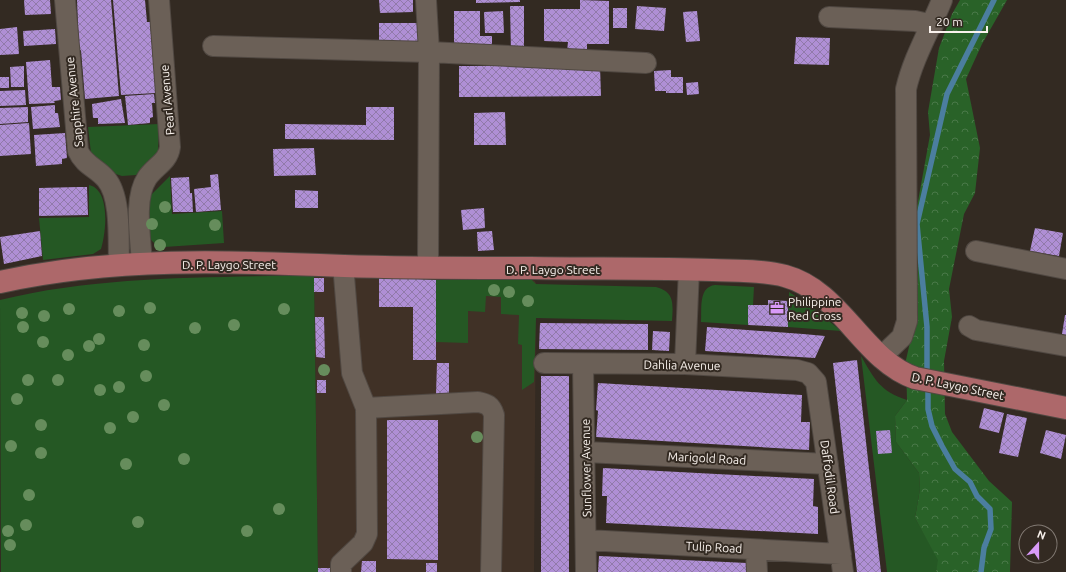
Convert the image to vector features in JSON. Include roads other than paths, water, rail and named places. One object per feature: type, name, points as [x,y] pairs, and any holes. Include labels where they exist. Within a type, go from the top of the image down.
[{"type":"main road","name":"D. P. Laygo Street","points":[[0,282],[54,273],[142,264],[292,263],[428,268],[688,269],[766,273],[793,279],[806,285],[823,298],[882,356],[903,374],[968,389],[1066,408]]},
{"type":"street","name":"Sapphire Avenue","points":[[64,0],[78,151],[89,166],[106,179],[112,190]]},
{"type":"street","name":"Pearl Avenue","points":[[142,189],[148,178],[167,157],[170,146],[159,0]]},
{"type":"street","points":[[426,0],[430,52],[428,268]]},
{"type":"street","points":[[882,356],[902,337],[907,321],[906,89],[911,66],[933,25],[942,0]]},
{"type":"street","points":[[829,17],[915,21],[933,25]]},
{"type":"street","points":[[213,46],[430,52],[646,63]]},
{"type":"street","points":[[119,266],[117,210],[112,190],[142,189],[139,210],[142,264]]},
{"type":"street","points":[[976,251],[1066,269]]},
{"type":"street","points":[[341,572],[341,564],[363,543],[367,534],[366,408],[352,373],[345,266]]},
{"type":"street","points":[[685,364],[688,269]]},
{"type":"street","points":[[969,326],[976,330],[1066,346]]},
{"type":"street","name":"Dahlia Avenue","points":[[544,363],[685,364],[797,370],[808,374],[816,382]]},
{"type":"street","name":"Sunflower Avenue","points":[[583,364],[586,452],[586,572]]},
{"type":"street","name":"Daffodil Road","points":[[816,382],[842,563]]},
{"type":"street","points":[[366,408],[478,402],[487,404],[492,409],[494,415],[491,572]]},
{"type":"street","name":"Marigold Road","points":[[586,452],[828,464]]},
{"type":"street","name":"Tulip Road","points":[[587,540],[756,550],[842,563]]},
{"type":"street","points":[[756,550],[757,572]]},
{"type":"waterway","points":[[927,375],[927,327],[917,224],[947,94],[994,0]]},
{"type":"waterway","points":[[928,386],[928,409],[932,426],[942,446],[955,469],[970,482],[977,496],[990,509],[991,529],[984,548],[981,572]]},
{"type":"place","name":"Philippine Red Cross","points":[[777,308]]}]
